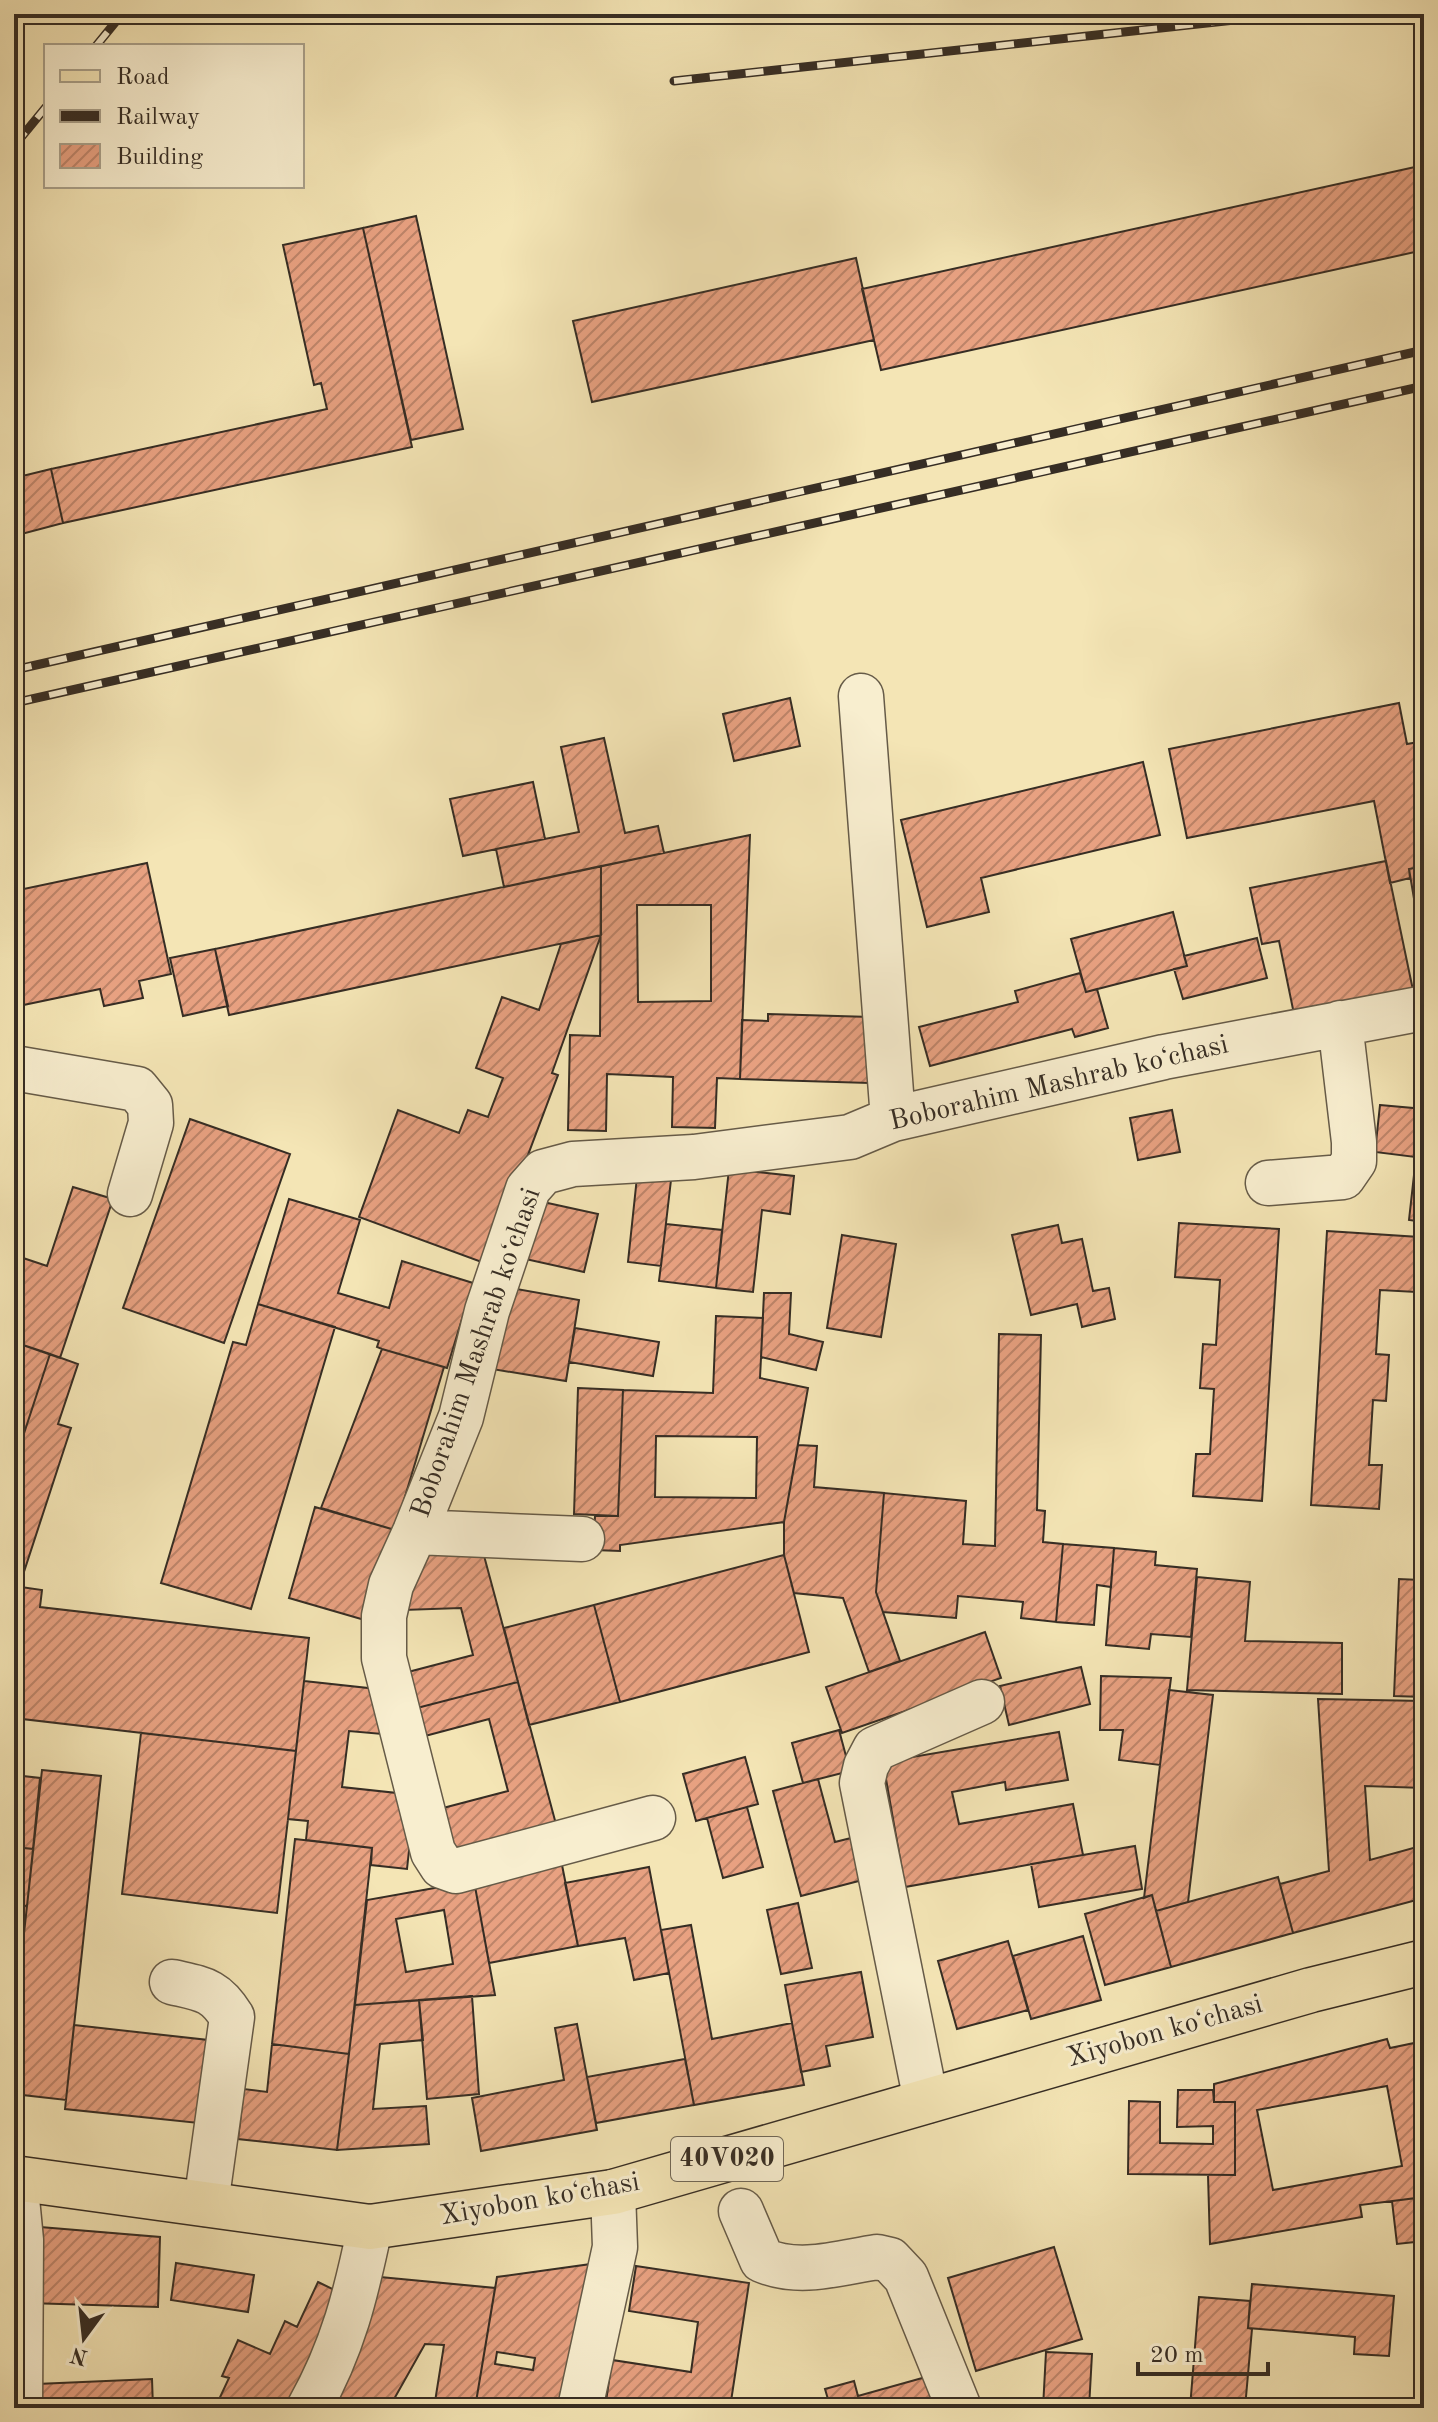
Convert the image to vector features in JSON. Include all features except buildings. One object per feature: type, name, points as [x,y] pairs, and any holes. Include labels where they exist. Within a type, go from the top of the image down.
[{"type":"main road","name":"Xiyobon koʻchasi","points":[[15,2178],[370,2227],[613,2192],[1311,1990],[1424,1962]]},
{"type":"street","points":[[861,696],[893,1119]]},
{"type":"street","name":"Boborahim Mashrab koʻchasi","points":[[653,1818],[456,1871],[442,1866],[433,1852],[384,1658],[384,1616],[391,1585],[461,1417],[487,1311],[528,1189],[543,1172],[573,1164],[694,1157],[850,1137],[893,1119],[1164,1057],[1424,1008]]},
{"type":"street","points":[[1268,1183],[1343,1177],[1354,1161],[1340,1023]]},
{"type":"street","points":[[14,1068],[137,1089],[150,1105],[151,1123],[130,1194]]},
{"type":"street","points":[[415,1532],[582,1539]]},
{"type":"street","points":[[926,2101],[862,1783],[875,1749],[982,1702]]},
{"type":"street","points":[[172,1982],[210,1991],[224,2003],[232,2017],[206,2204]]},
{"type":"street","points":[[15,2178],[21,2240],[20,2408]]},
{"type":"street","points":[[580,2408],[615,2247],[613,2192]]},
{"type":"street","points":[[741,2211],[762,2260],[775,2266],[797,2270],[877,2257],[890,2260],[906,2277],[959,2408]]},
{"type":"street","points":[[309,2408],[330,2371],[355,2303],[370,2227]]},
{"type":"railway","points":[[98,44],[122,14]]},
{"type":"railway","points":[[674,81],[1289,14]]},
{"type":"railway","points":[[14,146],[44,109]]},
{"type":"railway","points":[[14,670],[1424,350]]},
{"type":"railway","points":[[14,703],[1424,386]]}]
